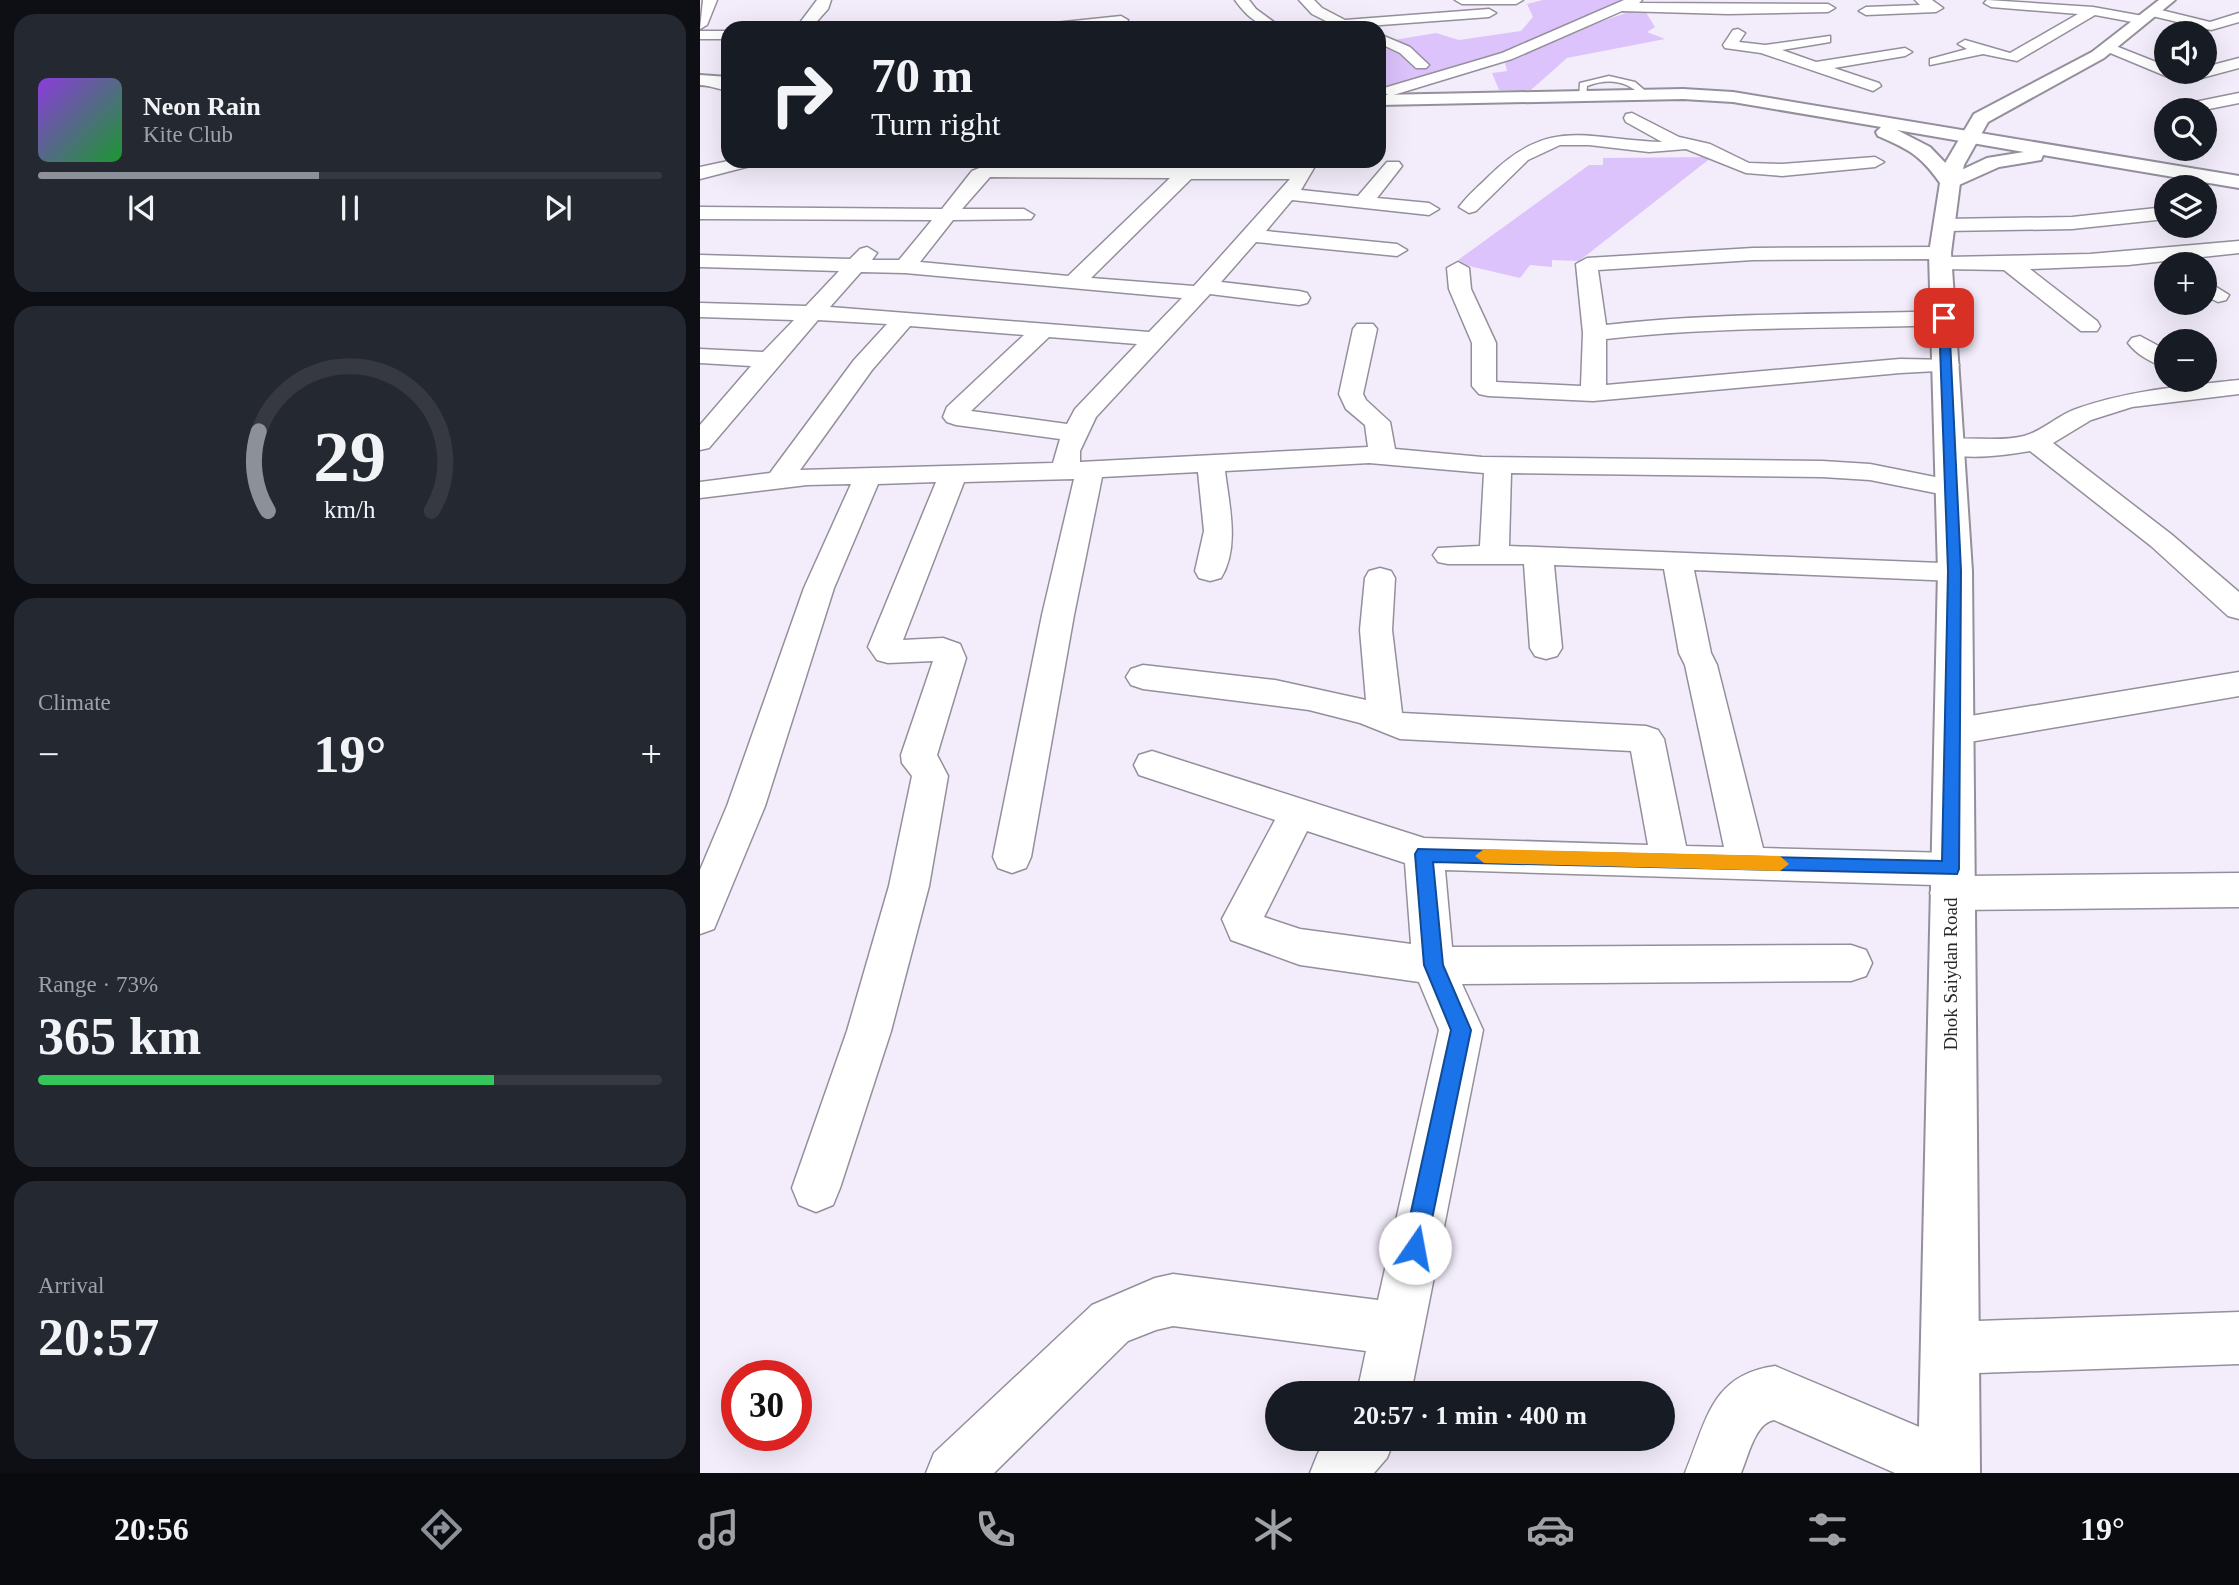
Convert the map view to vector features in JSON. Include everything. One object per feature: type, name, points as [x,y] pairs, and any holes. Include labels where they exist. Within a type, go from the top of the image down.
[{"type":"main road","points":[[1971,133],[2108,47],[2168,0]]},
{"type":"main road","points":[[700,81],[721,82]]},
{"type":"main road","points":[[1594,98],[1646,95],[1733,97],[1868,123],[1940,122],[2039,153],[2239,188]]},
{"type":"main road","points":[[1386,98],[1594,98],[1718,102],[1868,123],[2008,137],[2039,153],[2239,182]]},
{"type":"main road","points":[[1868,123],[1919,149],[1944,170],[1945,227]]},
{"type":"main road","name":"Dhok Saiydan Road","points":[[1949,1471],[1950,881],[1955,571],[1944,318],[1945,227],[1954,165],[1971,133]]},
{"type":"main road","points":[[1945,227],[1994,162],[2039,153]]},
{"type":"street","points":[[700,25],[710,0]]},
{"type":"street","points":[[809,21],[823,6],[824,0]]},
{"type":"street","points":[[1242,0],[1251,12],[1264,21]]},
{"type":"street","points":[[1306,0],[1317,11],[1337,21]]},
{"type":"street","points":[[1433,0],[1443,16]]},
{"type":"street","points":[[1451,0],[1516,0]]},
{"type":"street","points":[[1869,6],[1892,10],[1937,8],[1922,0]]},
{"type":"street","points":[[1991,3],[2148,16],[2211,26],[2239,17]]},
{"type":"street","points":[[1386,97],[1507,56],[1629,4],[1715,10],[1828,8]]},
{"type":"street","points":[[1965,44],[2015,57],[2093,12]]},
{"type":"street","points":[[1386,22],[1489,13]]},
{"type":"street","points":[[1738,33],[1730,46],[1763,49],[1873,86]]},
{"type":"street","points":[[1763,49],[1825,39]]},
{"type":"street","points":[[1386,41],[1405,50],[1420,65]]},
{"type":"street","points":[[2108,47],[2154,66]]},
{"type":"street","points":[[1959,71],[1935,62],[1982,50]]},
{"type":"street","points":[[1815,66],[1905,52]]},
{"type":"street","points":[[2217,69],[2239,63]]},
{"type":"street","points":[[2217,103],[2239,98]]},
{"type":"street","points":[[1632,118],[1673,141],[1760,170],[1875,162]]},
{"type":"street","points":[[1469,207],[1520,159],[1559,140],[1647,148],[1689,145]]},
{"type":"street","points":[[1363,202],[1393,166]]},
{"type":"street","points":[[700,173],[721,168]]},
{"type":"street","points":[[905,267],[979,175],[987,171],[1186,173],[1206,168]]},
{"type":"street","points":[[1012,857],[1053,649],[1078,471],[1067,451],[1084,414],[1202,290],[1305,168]]},
{"type":"street","points":[[1073,283],[1186,173]]},
{"type":"street","points":[[1286,194],[1429,209]]},
{"type":"street","points":[[1945,227],[2024,204]]},
{"type":"street","points":[[700,214],[1024,215]]},
{"type":"street","points":[[1593,394],[1595,333],[1587,264],[1753,254],[1945,227],[2072,223],[2154,214]]},
{"type":"street","points":[[1945,227],[2011,265],[2089,326]]},
{"type":"street","points":[[1250,235],[1397,250]]},
{"type":"street","points":[[2210,252],[2239,247]]},
{"type":"street","points":[[700,442],[769,360],[862,258]]},
{"type":"street","points":[[700,261],[862,258],[905,267],[1073,283],[1299,298]]},
{"type":"street","points":[[2011,265],[2154,260]]},
{"type":"street","points":[[1458,268],[1460,289],[1484,343],[1484,386],[1593,394],[1900,366],[1947,365]]},
{"type":"street","points":[[700,310],[904,318],[1155,339]]},
{"type":"street","points":[[779,480],[863,365],[904,318]]},
{"type":"street","points":[[1595,333],[1682,323],[1737,325],[1944,318]]},
{"type":"street","points":[[1365,329],[1351,394],[1355,404],[1377,422],[1383,457]]},
{"type":"street","points":[[1043,330],[956,412],[956,417],[1076,433]]},
{"type":"street","points":[[2140,343],[2154,352]]},
{"type":"street","points":[[700,356],[769,360]]},
{"type":"street","points":[[2217,386],[2239,387]]},
{"type":"street","points":[[1949,447],[1993,449],[2035,442],[2082,415],[2129,400],[2169,392]]},
{"type":"street","points":[[2217,392],[2239,404]]},
{"type":"street","points":[[2035,442],[2232,594]]},
{"type":"street","points":[[700,489],[779,480],[1078,471],[1383,457],[1498,465],[1822,469],[1870,472],[1951,488]]},
{"type":"street","points":[[1210,463],[1219,531],[1210,571]]},
{"type":"street","points":[[1494,554],[1498,465]]},
{"type":"street","points":[[816,1188],[869,1031],[909,886],[923,817],[930,776],[929,769],[920,763],[919,755],[950,658],[949,652],[943,649],[888,652],[884,647],[953,474]]},
{"type":"street","points":[[700,917],[746,806],[819,588],[868,476]]},
{"type":"street","points":[[1448,555],[1677,559],[1955,571]]},
{"type":"street","points":[[1538,555],[1546,648]]},
{"type":"street","points":[[1677,559],[1695,653],[1701,664],[1747,863]]},
{"type":"street","points":[[1380,578],[1376,629],[1385,718]]},
{"type":"street","points":[[1143,677],[1328,702],[1372,711],[1400,726],[1646,739],[1670,861]]},
{"type":"street","points":[[1952,732],[2239,684]]},
{"type":"street","points":[[1152,765],[1424,854],[1747,863],[1950,881],[2239,890]]},
{"type":"street","points":[[1298,812],[1242,919],[1245,928],[1300,947],[1433,965],[1851,962]]},
{"type":"street","points":[[1386,1381],[1461,1030],[1433,965],[1424,854]]},
{"type":"street","points":[[954,1473],[1110,1323],[1154,1304],[1173,1300],[1397,1329]]},
{"type":"street","points":[[1949,1348],[2239,1338]]},
{"type":"street","points":[[1713,1473],[1739,1412],[1755,1395],[1775,1393],[1949,1471]]},
{"type":"street","points":[[1338,1473],[1356,1451]]},
{"type":"lane","points":[[700,81],[721,87]]},
{"type":"shaded area","points":[[1543,0],[1631,0],[1508,53],[1386,91],[1386,48],[1393,46],[1394,40],[1436,33],[1459,40],[1521,31],[1533,17],[1527,4]]},
{"type":"shaded area","points":[[1632,11],[1645,11],[1655,27],[1647,32],[1665,39],[1567,58],[1531,90],[1499,90],[1492,73],[1507,71],[1505,63],[1567,33]]},
{"type":"shaded area","points":[[1712,157],[1579,261],[1552,260],[1552,267],[1530,265],[1520,278],[1465,265],[1458,260],[1589,165],[1603,165],[1603,158]]},
{"type":"slow traffic","points":[[1484,856],[1780,864]]},
{"type":"route","points":[[1415,1248],[1461,1030],[1433,965],[1424,854],[1951,869],[1955,571],[1944,318]]}]
